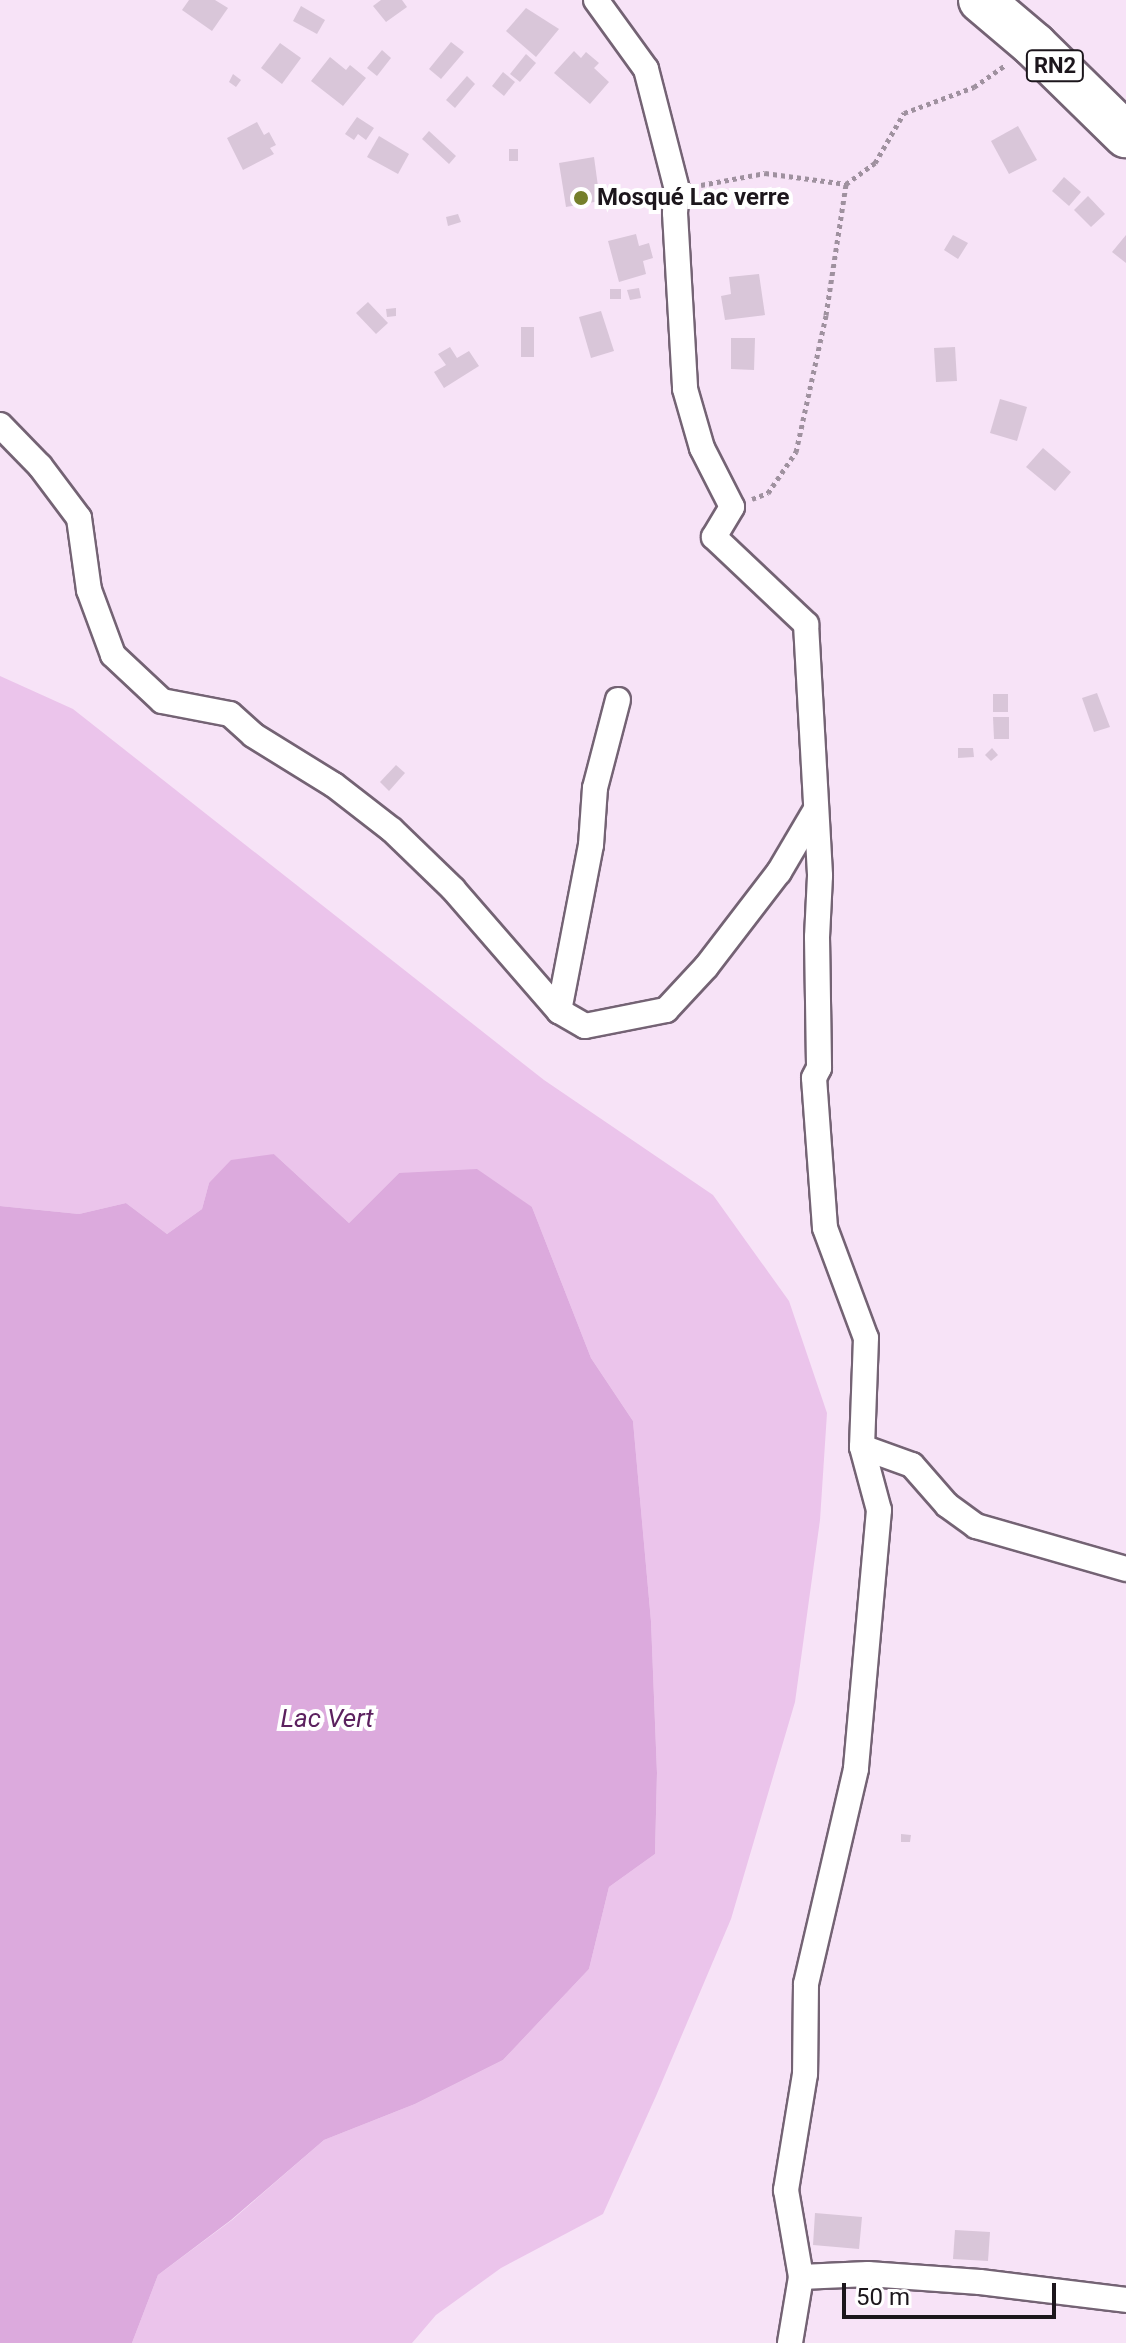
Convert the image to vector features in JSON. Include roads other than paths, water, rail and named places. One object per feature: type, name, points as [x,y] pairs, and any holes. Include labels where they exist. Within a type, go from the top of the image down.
[{"type":"highway","name":"RN2","points":[[981,0],[1034,45],[1126,135]]},
{"type":"street","points":[[596,0],[646,69],[677,190],[685,389],[702,448],[732,507],[714,537],[806,624],[820,876],[817,937],[819,1068],[814,1078],[825,1228],[866,1338],[862,1447],[879,1510],[856,1769],[806,1984],[805,2074],[786,2190],[801,2277],[790,2343]]},
{"type":"street","points":[[0,425],[40,466],[79,518],[89,590],[113,655],[162,701],[230,714],[253,735],[334,785],[392,830],[453,889],[559,1011],[585,1026],[666,1010],[706,967],[779,872],[815,811]]},
{"type":"street","points":[[559,1011],[591,845],[595,788],[618,700]]},
{"type":"street","points":[[862,1447],[912,1465],[947,1505],[976,1526],[1126,1569]]},
{"type":"street","points":[[801,2277],[868,2274],[980,2282],[1126,2300]]},
{"type":"water","name":"Lac Vert","points":[[274,1154],[349,1223],[399,1173],[477,1169],[532,1207],[591,1358],[633,1421],[651,1621],[657,1773],[655,1854],[609,1887],[589,1969],[503,2060],[415,2104],[324,2140],[231,2220],[158,2275],[132,2343],[0,2343],[0,1206],[79,1214],[126,1203],[167,1234],[202,1209],[209,1183],[231,1160]]},
{"type":"place","name":"Mosqué Lac verre","points":[[581,198]]}]
